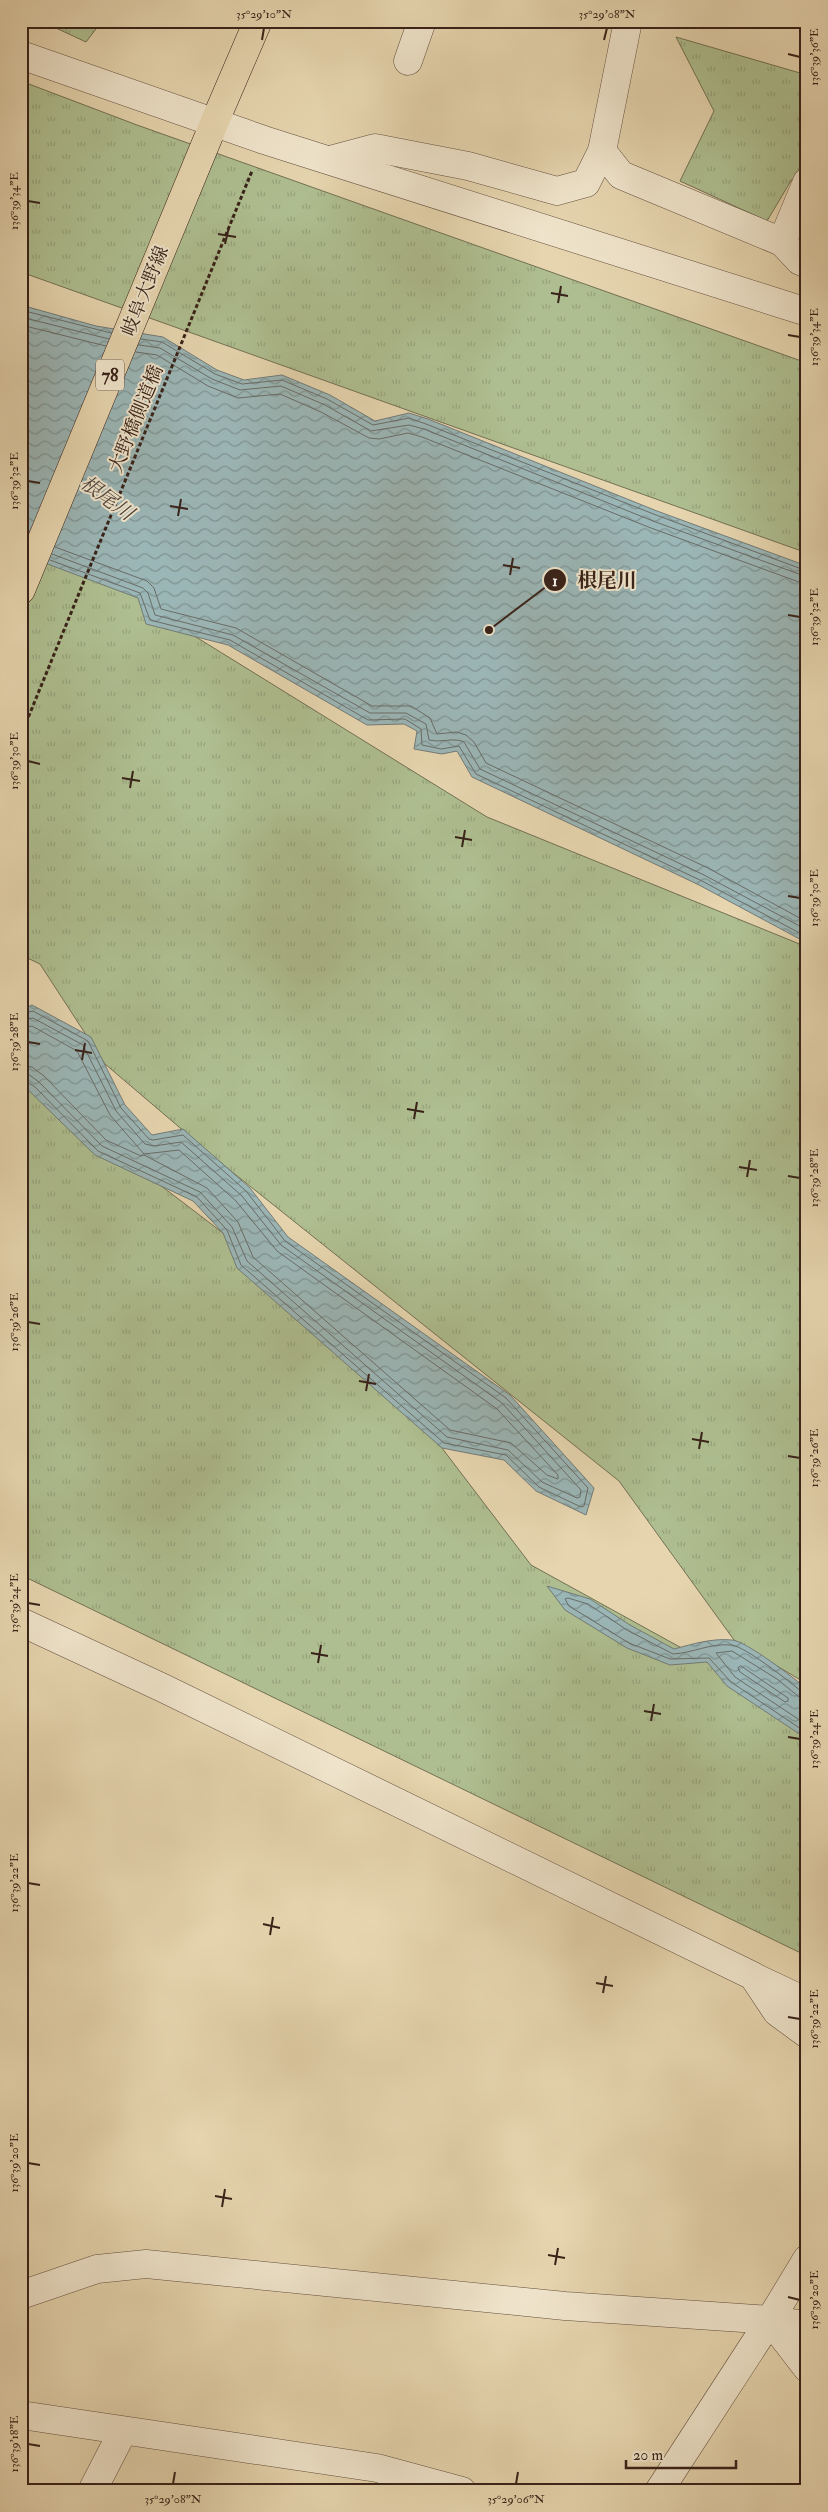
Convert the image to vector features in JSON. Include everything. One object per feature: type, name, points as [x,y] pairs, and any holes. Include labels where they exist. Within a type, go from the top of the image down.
[{"type":"main road","name":"岐阜大野線","points":[[21,590],[214,121],[258,21]]},
{"type":"street","points":[[408,61],[422,21]]},
{"type":"street","points":[[330,160],[375,148],[468,166],[557,191],[586,183],[602,151],[628,21]]},
{"type":"street","points":[[21,55],[264,140],[807,312]]},
{"type":"street","points":[[602,151],[621,175],[782,242],[800,261],[807,264]]},
{"type":"street","points":[[782,242],[807,182]]},
{"type":"street","points":[[21,1622],[164,1688],[807,2002]]},
{"type":"street","points":[[753,1976],[777,2012],[807,2034]]},
{"type":"street","points":[[658,2491],[770,2320],[807,2259]]},
{"type":"street","points":[[21,2295],[97,2269],[146,2264],[565,2306],[770,2320],[807,2325]]},
{"type":"street","points":[[770,2320],[807,2368]]},
{"type":"street","points":[[21,2415],[377,2468],[462,2491]]},
{"type":"street","points":[[92,2491],[123,2431]]},
{"type":"path","name":"大野橋側道橋","points":[[21,735],[264,140]]},
{"type":"green space","points":[[41,21],[102,21],[86,42]]},
{"type":"green space","points":[[676,37],[807,75],[807,185],[792,179],[767,221],[680,181],[714,111]]},
{"type":"green space","points":[[21,81],[137,125],[807,363],[807,553],[21,272]]},
{"type":"green space","points":[[21,515],[196,637],[487,817],[807,947],[807,1684],[734,1640],[619,1481],[226,1167],[105,1064],[40,964],[21,955]]},
{"type":"green space","points":[[21,1079],[223,1233],[442,1448],[531,1565],[707,1662],[807,1720],[807,1956],[21,1575]]},
{"type":"water","name":"根尾川","points":[[21,305],[96,326],[163,337],[217,370],[244,380],[282,375],[330,395],[375,421],[409,413],[428,419],[657,511],[807,566],[807,943],[699,885],[472,777],[457,751],[442,754],[414,749],[417,731],[404,724],[367,725],[228,645],[146,624],[138,598],[21,554]]},
{"type":"water","points":[[32,1005],[91,1037],[125,1105],[152,1135],[183,1129],[250,1188],[288,1237],[510,1395],[594,1488],[586,1515],[536,1491],[504,1460],[442,1448],[237,1268],[223,1233],[193,1201],[95,1155],[21,1083],[21,1010]]},
{"type":"water","points":[[547,1586],[590,1599],[630,1625],[674,1649],[717,1640],[732,1640],[748,1647],[807,1689],[807,1739],[727,1686],[707,1662],[670,1665],[627,1648],[565,1610]]},
{"type":"place","name":"根尾川","points":[[489,630]]}]
